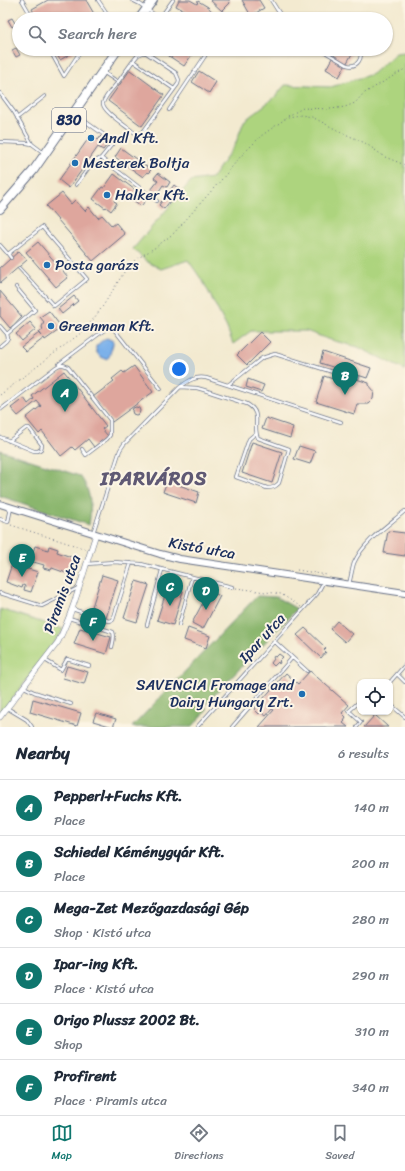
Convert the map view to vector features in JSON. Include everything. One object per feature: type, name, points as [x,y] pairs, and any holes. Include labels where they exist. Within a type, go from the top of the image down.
[{"type":"main road","points":[[146,10],[152,0]]},
{"type":"main road","name":"830","points":[[0,208],[33,171],[113,56]]},
{"type":"street","name":"Kistó utca","points":[[0,504],[94,534],[180,559],[326,578],[349,584],[405,592]]},
{"type":"street","name":"Piramis utca","points":[[0,717],[58,642],[79,588],[94,534]]},
{"type":"lane","points":[[22,0],[29,12]]},
{"type":"lane","points":[[98,0],[106,12]]},
{"type":"lane","points":[[132,0],[140,4],[149,12]]},
{"type":"lane","points":[[164,12],[173,0]]},
{"type":"lane","points":[[271,0],[279,12]]},
{"type":"lane","points":[[53,56],[64,76],[77,56]]},
{"type":"lane","points":[[137,56],[106,97],[103,106],[106,111],[136,134],[143,132],[174,90],[179,80],[176,73],[151,56]]},
{"type":"lane","points":[[169,110],[205,56]]},
{"type":"lane","points":[[332,56],[351,66],[355,65],[360,60],[361,56]]},
{"type":"lane","points":[[133,61],[174,90]]},
{"type":"lane","points":[[103,72],[118,82]]},
{"type":"lane","points":[[0,93],[32,144],[45,154]]},
{"type":"lane","points":[[17,118],[45,96]]},
{"type":"lane","points":[[74,113],[114,142],[101,158],[92,163],[76,186]]},
{"type":"lane","points":[[0,142],[32,144]]},
{"type":"lane","points":[[101,158],[158,202]]},
{"type":"lane","points":[[8,254],[42,226],[87,279],[54,306],[19,268]]},
{"type":"lane","points":[[0,245],[11,258]]},
{"type":"lane","points":[[7,334],[35,310],[16,287]]},
{"type":"lane","points":[[0,326],[7,334],[8,338],[0,346]]},
{"type":"lane","points":[[0,410],[107,328],[113,328],[160,389]]},
{"type":"lane","points":[[227,385],[262,358],[275,354],[336,373],[358,377]]},
{"type":"lane","points":[[56,367],[60,365],[68,367],[110,420],[110,435],[108,439],[86,455],[82,449]]},
{"type":"lane","points":[[94,534],[120,450],[124,444],[188,381],[200,377],[341,422]]},
{"type":"lane","points":[[180,388],[197,388],[252,406],[257,418],[256,434],[258,438],[289,449],[279,483],[272,488],[236,477],[249,440],[256,434]]},
{"type":"lane","points":[[0,436],[9,441],[38,452],[42,445],[29,428],[26,428],[9,441]]},
{"type":"lane","points":[[0,519],[8,522],[12,507]]},
{"type":"lane","points":[[349,584],[354,564],[360,552],[405,511]]},
{"type":"lane","points":[[86,564],[114,562],[131,563],[232,586]]},
{"type":"lane","points":[[72,609],[109,621],[113,620],[131,563]]},
{"type":"lane","points":[[147,625],[162,570]]},
{"type":"lane","points":[[179,625],[192,577]]},
{"type":"lane","name":"Ipar utca","points":[[197,727],[317,594],[326,578]]},
{"type":"lane","points":[[0,593],[42,606],[79,588]]},
{"type":"lane","points":[[68,618],[113,632],[114,639],[112,647]]},
{"type":"lane","points":[[274,641],[307,671]]},
{"type":"lane","points":[[232,727],[292,658]]},
{"type":"lane","points":[[45,660],[61,670],[67,659],[89,666]]},
{"type":"lane","points":[[393,679],[405,665]]},
{"type":"lane","points":[[397,674],[405,682]]},
{"type":"lane","points":[[24,687],[34,692],[71,704]]},
{"type":"lane","points":[[357,704],[349,711],[361,722],[357,727]]},
{"type":"lane","points":[[393,707],[405,717]]},
{"type":"lane","points":[[7,708],[28,720],[32,727]]},
{"type":"path","points":[[0,395],[86,329],[103,306],[126,269],[135,260],[156,248],[174,233],[261,136],[288,116],[303,108],[331,109],[345,107],[355,103],[363,94],[399,71],[405,69]]},
{"type":"path","points":[[288,116],[301,115],[312,117],[343,134],[365,143],[385,157],[405,165]]},
{"type":"path","points":[[8,522],[9,524],[90,550]]},
{"type":"path","points":[[293,571],[298,570],[326,578]]},
{"type":"path","points":[[232,586],[281,594],[303,609]]},
{"type":"green space","points":[[405,52],[405,370],[358,347],[331,340],[306,331],[251,331],[233,344],[227,328],[204,283],[188,260],[161,269],[146,261],[133,249],[191,181],[212,178],[235,145],[244,121],[275,97],[285,85],[331,87],[372,74],[396,53]]},
{"type":"green space","points":[[0,450],[80,476],[84,481],[90,499],[89,525],[0,496]]},
{"type":"green space","points":[[257,596],[276,597],[297,609],[205,705],[207,710],[192,727],[132,727]]},
{"type":"green space","points":[[0,609],[63,629],[0,716]]},
{"type":"water","points":[[107,338],[113,341],[113,344],[109,357],[106,359],[98,354],[96,351],[96,346]]},
{"type":"building","points":[[48,0],[86,0],[93,12],[34,12],[32,9]]},
{"type":"building","points":[[179,0],[190,0],[197,4],[198,1],[208,7],[213,12],[187,12],[176,6]]},
{"type":"building","points":[[210,0],[229,0],[230,3],[222,11]]},
{"type":"building","points":[[242,0],[259,0],[264,8],[258,12],[249,12]]},
{"type":"building","points":[[12,18],[12,27],[8,20]]},
{"type":"building","points":[[58,56],[67,56],[60,60]]},
{"type":"building","points":[[169,56],[191,56],[184,66]]},
{"type":"building","points":[[333,56],[351,56],[339,77],[326,69]]},
{"type":"building","points":[[130,70],[164,95],[142,126],[108,101]]},
{"type":"building","points":[[199,71],[216,82],[209,93],[192,82]]},
{"type":"building","points":[[91,135],[98,140],[101,136],[106,141],[107,145],[103,150],[98,147],[69,188],[59,180]]},
{"type":"building","points":[[121,148],[151,170],[143,177],[115,157]]},
{"type":"building","points":[[158,173],[170,182],[167,187],[163,185],[157,194],[151,190],[158,181],[154,178]]},
{"type":"building","name":"Halker Kft.","points":[[114,174],[147,199],[141,206],[121,191],[114,201],[117,203],[111,211],[93,199],[102,187],[104,188]]},
{"type":"building","points":[[174,185],[179,189],[164,209],[159,205]]},
{"type":"building","points":[[62,193],[71,204],[75,200],[85,211],[89,207],[98,218],[102,215],[112,226],[116,223],[125,234],[93,261],[46,206]]},
{"type":"building","name":"Posta garázs","points":[[38,242],[68,277],[56,287],[26,252]]},
{"type":"building","name":"Posta garázs","points":[[19,251],[27,260],[0,283],[0,268]]},
{"type":"building","points":[[0,291],[22,317],[10,328],[0,316]]},
{"type":"building","points":[[74,296],[78,301],[62,314],[58,309]]},
{"type":"building","name":"Greenman Kft.","points":[[49,311],[62,328],[45,340],[44,338],[26,352],[21,347],[39,333],[42,336],[39,332],[43,330],[42,327],[44,322],[40,317]]},
{"type":"building","points":[[30,322],[36,329],[22,341],[16,334]]},
{"type":"building","points":[[260,332],[270,342],[247,365],[237,355]]},
{"type":"building","points":[[323,352],[371,368],[367,378],[320,363]]},
{"type":"building","points":[[134,366],[153,392],[112,422],[93,397],[114,381],[112,379],[122,371],[124,373]]},
{"type":"building","points":[[64,371],[106,426],[102,429],[108,436],[94,447],[88,439],[75,450],[72,447],[61,456],[42,431],[39,434],[26,418],[41,406],[37,401],[18,416],[11,408],[24,398],[28,404],[34,399],[32,396]]},
{"type":"building","points":[[337,375],[352,380],[353,378],[369,383],[374,391],[373,399],[368,404],[357,404],[354,414],[316,402],[324,376],[336,380]]},
{"type":"building","points":[[248,379],[264,385],[261,392],[246,387]]},
{"type":"building","points":[[134,407],[138,407],[140,411],[138,415],[134,415],[132,413],[132,409]]},
{"type":"building","points":[[266,418],[293,427],[290,438],[262,429]]},
{"type":"building","points":[[252,442],[282,452],[272,483],[242,473]]},
{"type":"building","points":[[299,446],[315,451],[310,464],[294,459]]},
{"type":"building","points":[[167,481],[199,492],[196,503],[163,492]]},
{"type":"building","points":[[388,531],[405,533],[405,556],[384,553]]},
{"type":"building","points":[[35,546],[48,550],[49,546],[58,549],[57,552],[74,558],[69,574],[52,568],[51,570],[43,568],[44,565],[30,561]]},
{"type":"building","points":[[12,564],[38,572],[31,592],[24,590],[25,586],[23,585],[22,588],[6,582]]},
{"type":"building","points":[[102,575],[118,580],[106,618],[90,613]]},
{"type":"building","points":[[136,581],[149,585],[137,622],[124,618]]},
{"type":"building","points":[[168,586],[183,591],[173,625],[157,620]]},
{"type":"building","points":[[209,591],[220,596],[203,629],[192,623]]},
{"type":"building","points":[[337,621],[352,634],[345,642],[330,629]]},
{"type":"building","points":[[80,628],[111,637],[106,654],[74,644]]},
{"type":"building","points":[[188,628],[210,636],[206,648],[184,640]]},
{"type":"building","points":[[305,628],[326,648],[324,650],[326,652],[321,658],[297,635]]},
{"type":"building","points":[[279,654],[283,657],[279,661],[279,664],[278,662],[274,666],[271,663],[274,659],[273,658]]},
{"type":"building","points":[[67,666],[88,672],[84,684],[63,678]]},
{"type":"building","name":"SAVENCIA Fromage and Dairy Hungary Zrt.","points":[[310,671],[349,705],[342,713],[346,717],[343,723],[348,727],[259,727],[274,710],[272,709],[266,716],[261,712],[259,714],[254,709],[286,673],[298,684]]},
{"type":"building","points":[[33,699],[81,713],[77,726],[30,712]]},
{"type":"building","points":[[96,713],[116,719],[113,727],[93,721]]},
{"type":"building","points":[[375,715],[388,727],[364,727]]},
{"type":"place","name":"Andl Kft.","points":[[91,138]]},
{"type":"place","name":"Mesterek Boltja","points":[[75,163]]},
{"type":"place","name":"Halker Kft.","points":[[107,195]]},
{"type":"place","name":"Posta garázs","points":[[47,265]]},
{"type":"place","name":"Greenman Kft.","points":[[51,326]]},
{"type":"place","name":"Schiedel Kéménygyár Kft.","points":[[345,395]]},
{"type":"place","name":"Pepperl+Fuchs Kft.","points":[[65,412]]},
{"type":"place","name":"Origo Plussz 2002 Bt.","points":[[22,577]]},
{"type":"place","name":"Mega-Zet Mezőgazdasági Gép","points":[[170,606]]},
{"type":"place","name":"Ipar-ing Kft.","points":[[206,610]]},
{"type":"place","name":"Profirent","points":[[93,641]]},
{"type":"place","name":"SAVENCIA Fromage and Dairy Hungary Zrt.","points":[[302,694]]},
{"type":"district","name":"IPARVÁROS","points":[[154,478]]}]
